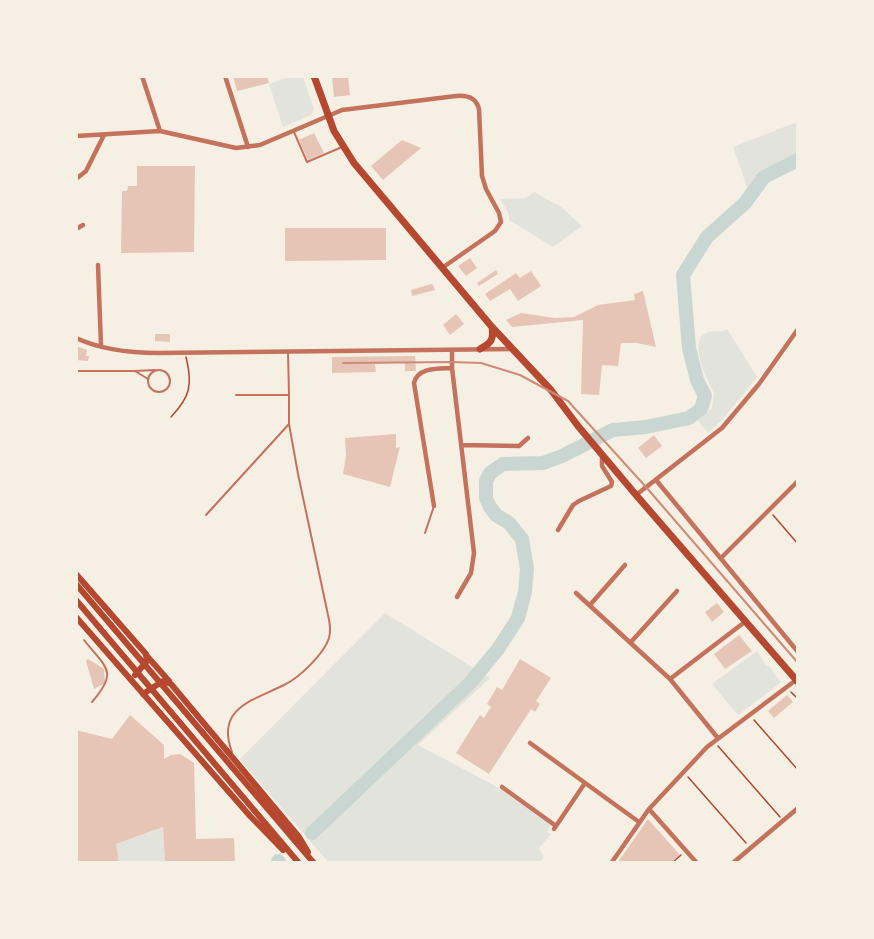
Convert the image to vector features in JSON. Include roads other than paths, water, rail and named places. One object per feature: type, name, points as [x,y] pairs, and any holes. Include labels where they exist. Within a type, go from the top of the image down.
[{"type":"main road","points":[[314,76],[327,115],[343,147],[363,175],[492,327],[551,390],[636,495],[797,681]]},
{"type":"main road","points":[[480,349],[490,344],[492,327]]},
{"type":"main road","points":[[76,574],[299,837],[312,861]]},
{"type":"main road","points":[[76,584],[312,861]]},
{"type":"main road","points":[[76,600],[297,862]]},
{"type":"main road","points":[[76,617],[250,816],[297,862]]},
{"type":"main road","points":[[131,680],[145,663],[146,654]]},
{"type":"main road","points":[[143,694],[163,681],[171,684]]},
{"type":"street","points":[[142,76],[160,131]]},
{"type":"street","points":[[225,76],[248,147]]},
{"type":"street","points":[[76,136],[160,131],[236,148],[248,147],[260,145],[342,110],[469,96],[476,100],[479,109],[482,176],[501,222],[495,231],[442,268]]},
{"type":"street","points":[[76,179],[86,171],[104,135]]},
{"type":"street","points":[[76,229],[83,225]]},
{"type":"street","points":[[98,265],[101,346]]},
{"type":"street","points":[[636,495],[722,428],[759,384],[798,329]]},
{"type":"street","points":[[76,338],[132,353],[514,349]]},
{"type":"street","points":[[452,350],[452,368],[474,553],[471,573],[458,597]]},
{"type":"street","points":[[434,506],[413,389],[415,378],[421,372],[452,368]]},
{"type":"street","points":[[461,445],[519,446],[528,438]]},
{"type":"street","points":[[558,530],[573,505],[611,486],[612,482],[602,466],[602,454]]},
{"type":"street","points":[[656,480],[798,652]]},
{"type":"street","points":[[721,558],[798,481]]},
{"type":"street","points":[[590,605],[625,565]]},
{"type":"street","points":[[631,642],[677,591]]},
{"type":"street","points":[[576,593],[670,679],[716,739]]},
{"type":"street","points":[[670,679],[746,621]]},
{"type":"street","points":[[612,862],[649,809],[716,739],[797,681]]},
{"type":"street","points":[[530,743],[639,822]]},
{"type":"street","points":[[502,787],[555,828],[585,783]]},
{"type":"street","points":[[734,862],[798,808]]},
{"type":"street","points":[[649,809],[696,862]]},
{"type":"lane","points":[[293,130],[308,162],[343,147]]},
{"type":"lane","points":[[242,771],[230,747],[229,728],[233,716],[248,702],[292,681],[320,654],[330,635],[326,602],[289,424],[288,352]]},
{"type":"lane","points":[[76,371],[158,371],[165,372],[170,378],[168,388],[161,392],[149,387],[148,380],[151,374],[158,371]]},
{"type":"lane","points":[[135,371],[148,380]]},
{"type":"lane","points":[[236,395],[289,395]]},
{"type":"lane","points":[[206,515],[289,424]]},
{"type":"lane","points":[[425,533],[434,506]]},
{"type":"lane","points":[[84,640],[105,666],[108,674],[105,687],[92,702]]},
{"type":"waterway","points":[[312,833],[470,683],[498,649],[518,618],[525,592],[527,569],[522,539],[509,523],[496,515],[490,507],[486,498],[486,481],[490,473],[503,464],[543,463],[613,430],[646,427],[689,418],[701,409],[705,396],[697,380],[689,348],[683,275],[707,237],[745,203],[764,177],[798,160]]},
{"type":"railway","points":[[343,363],[481,363],[520,375],[568,401],[646,487],[798,663]]}]
